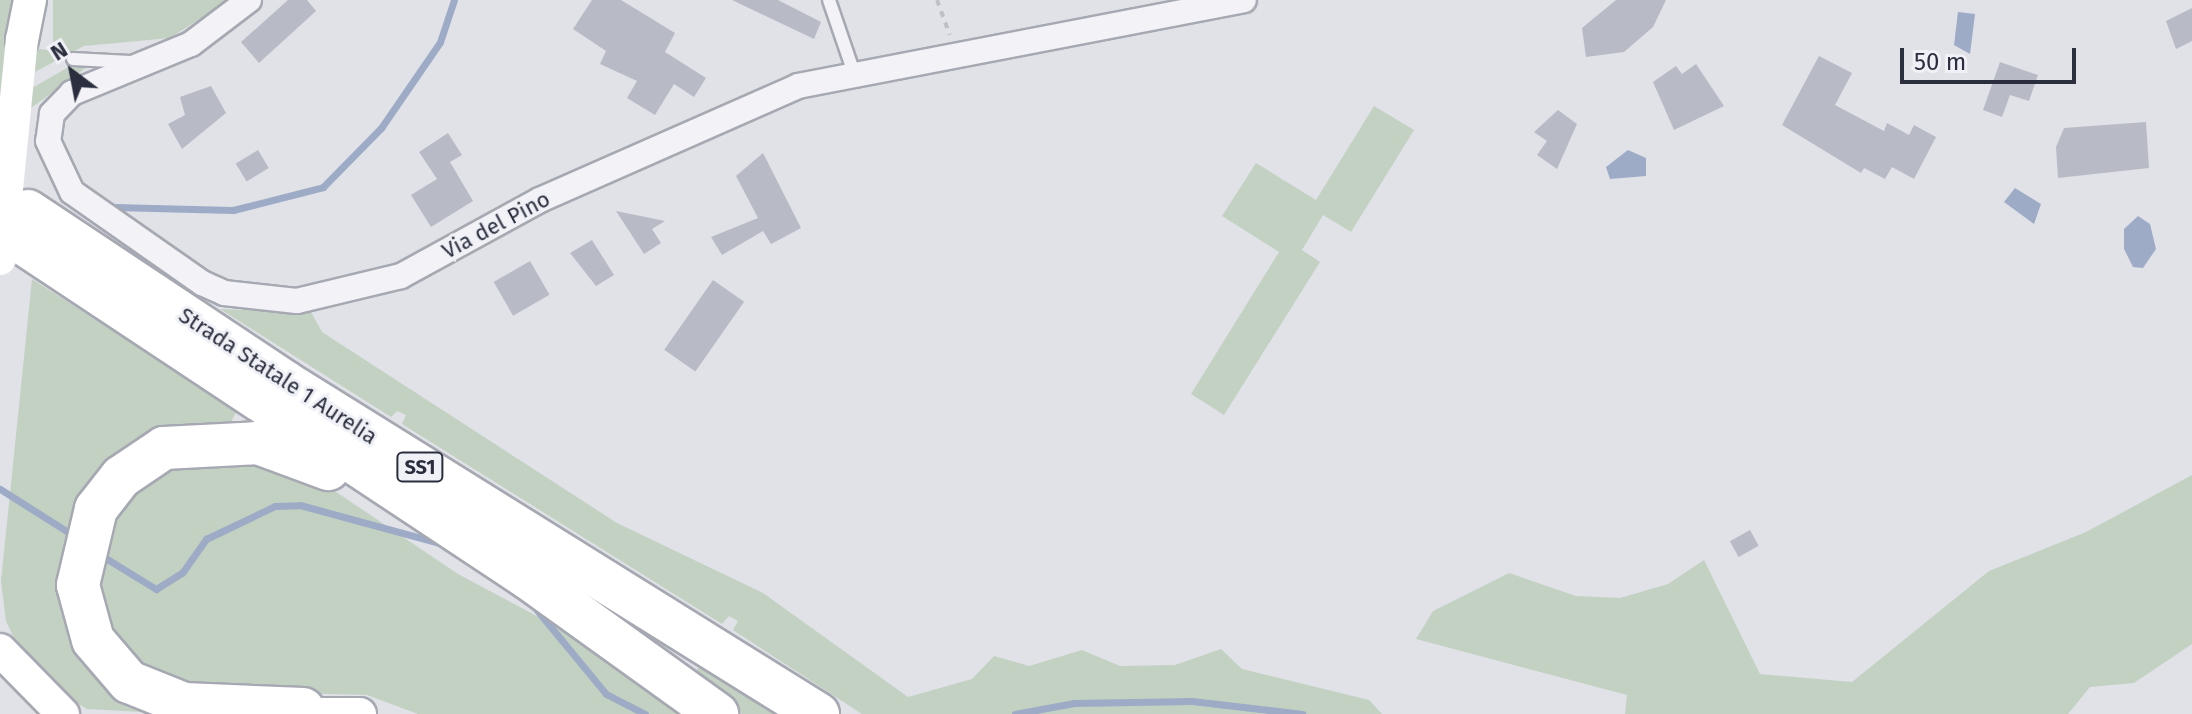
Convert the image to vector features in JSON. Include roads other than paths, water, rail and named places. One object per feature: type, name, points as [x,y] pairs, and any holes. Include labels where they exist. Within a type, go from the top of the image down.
[{"type":"highway","name":"Strada Statale 1 Aurelia","points":[[17,238],[435,517],[717,714]]},
{"type":"highway","name":"Strada Statale 1 Aurelia","points":[[17,238],[285,382],[818,714]]},
{"type":"highway","points":[[295,712],[184,704],[129,682],[86,625],[80,567],[96,509],[121,477],[164,448],[231,441],[283,449],[435,517]]},
{"type":"street","name":"Via del Pino","points":[[248,1],[191,44],[79,89],[57,106],[48,141],[61,177],[84,202],[211,288],[297,301],[401,276],[540,200],[798,86],[1244,0]]},
{"type":"street","points":[[17,238],[23,18]]},
{"type":"street","points":[[0,650],[63,714]]},
{"type":"street","points":[[295,712],[360,714]]},
{"type":"lane","points":[[829,0],[855,76]]},
{"type":"lane","points":[[73,59],[140,63]]},
{"type":"water","points":[[1958,12],[1975,14],[1970,54],[1954,45]]},
{"type":"water","points":[[1628,150],[1646,158],[1646,176],[1610,179],[1606,167]]},
{"type":"water","points":[[2015,188],[2041,204],[2034,224],[2004,202]]},
{"type":"water","points":[[2138,216],[2150,224],[2156,249],[2143,268],[2133,267],[2124,249],[2124,229]]},
{"type":"waterway","points":[[114,207],[233,210],[323,187],[381,128],[440,42],[454,0]]},
{"type":"waterway","points":[[0,489],[76,537]]},
{"type":"waterway","points":[[99,554],[156,589],[182,573],[206,539],[275,506],[300,505],[440,543]]},
{"type":"waterway","points":[[536,609],[606,694],[645,714]]},
{"type":"waterway","points":[[1015,714],[1074,703],[1192,701],[1302,714]]}]
